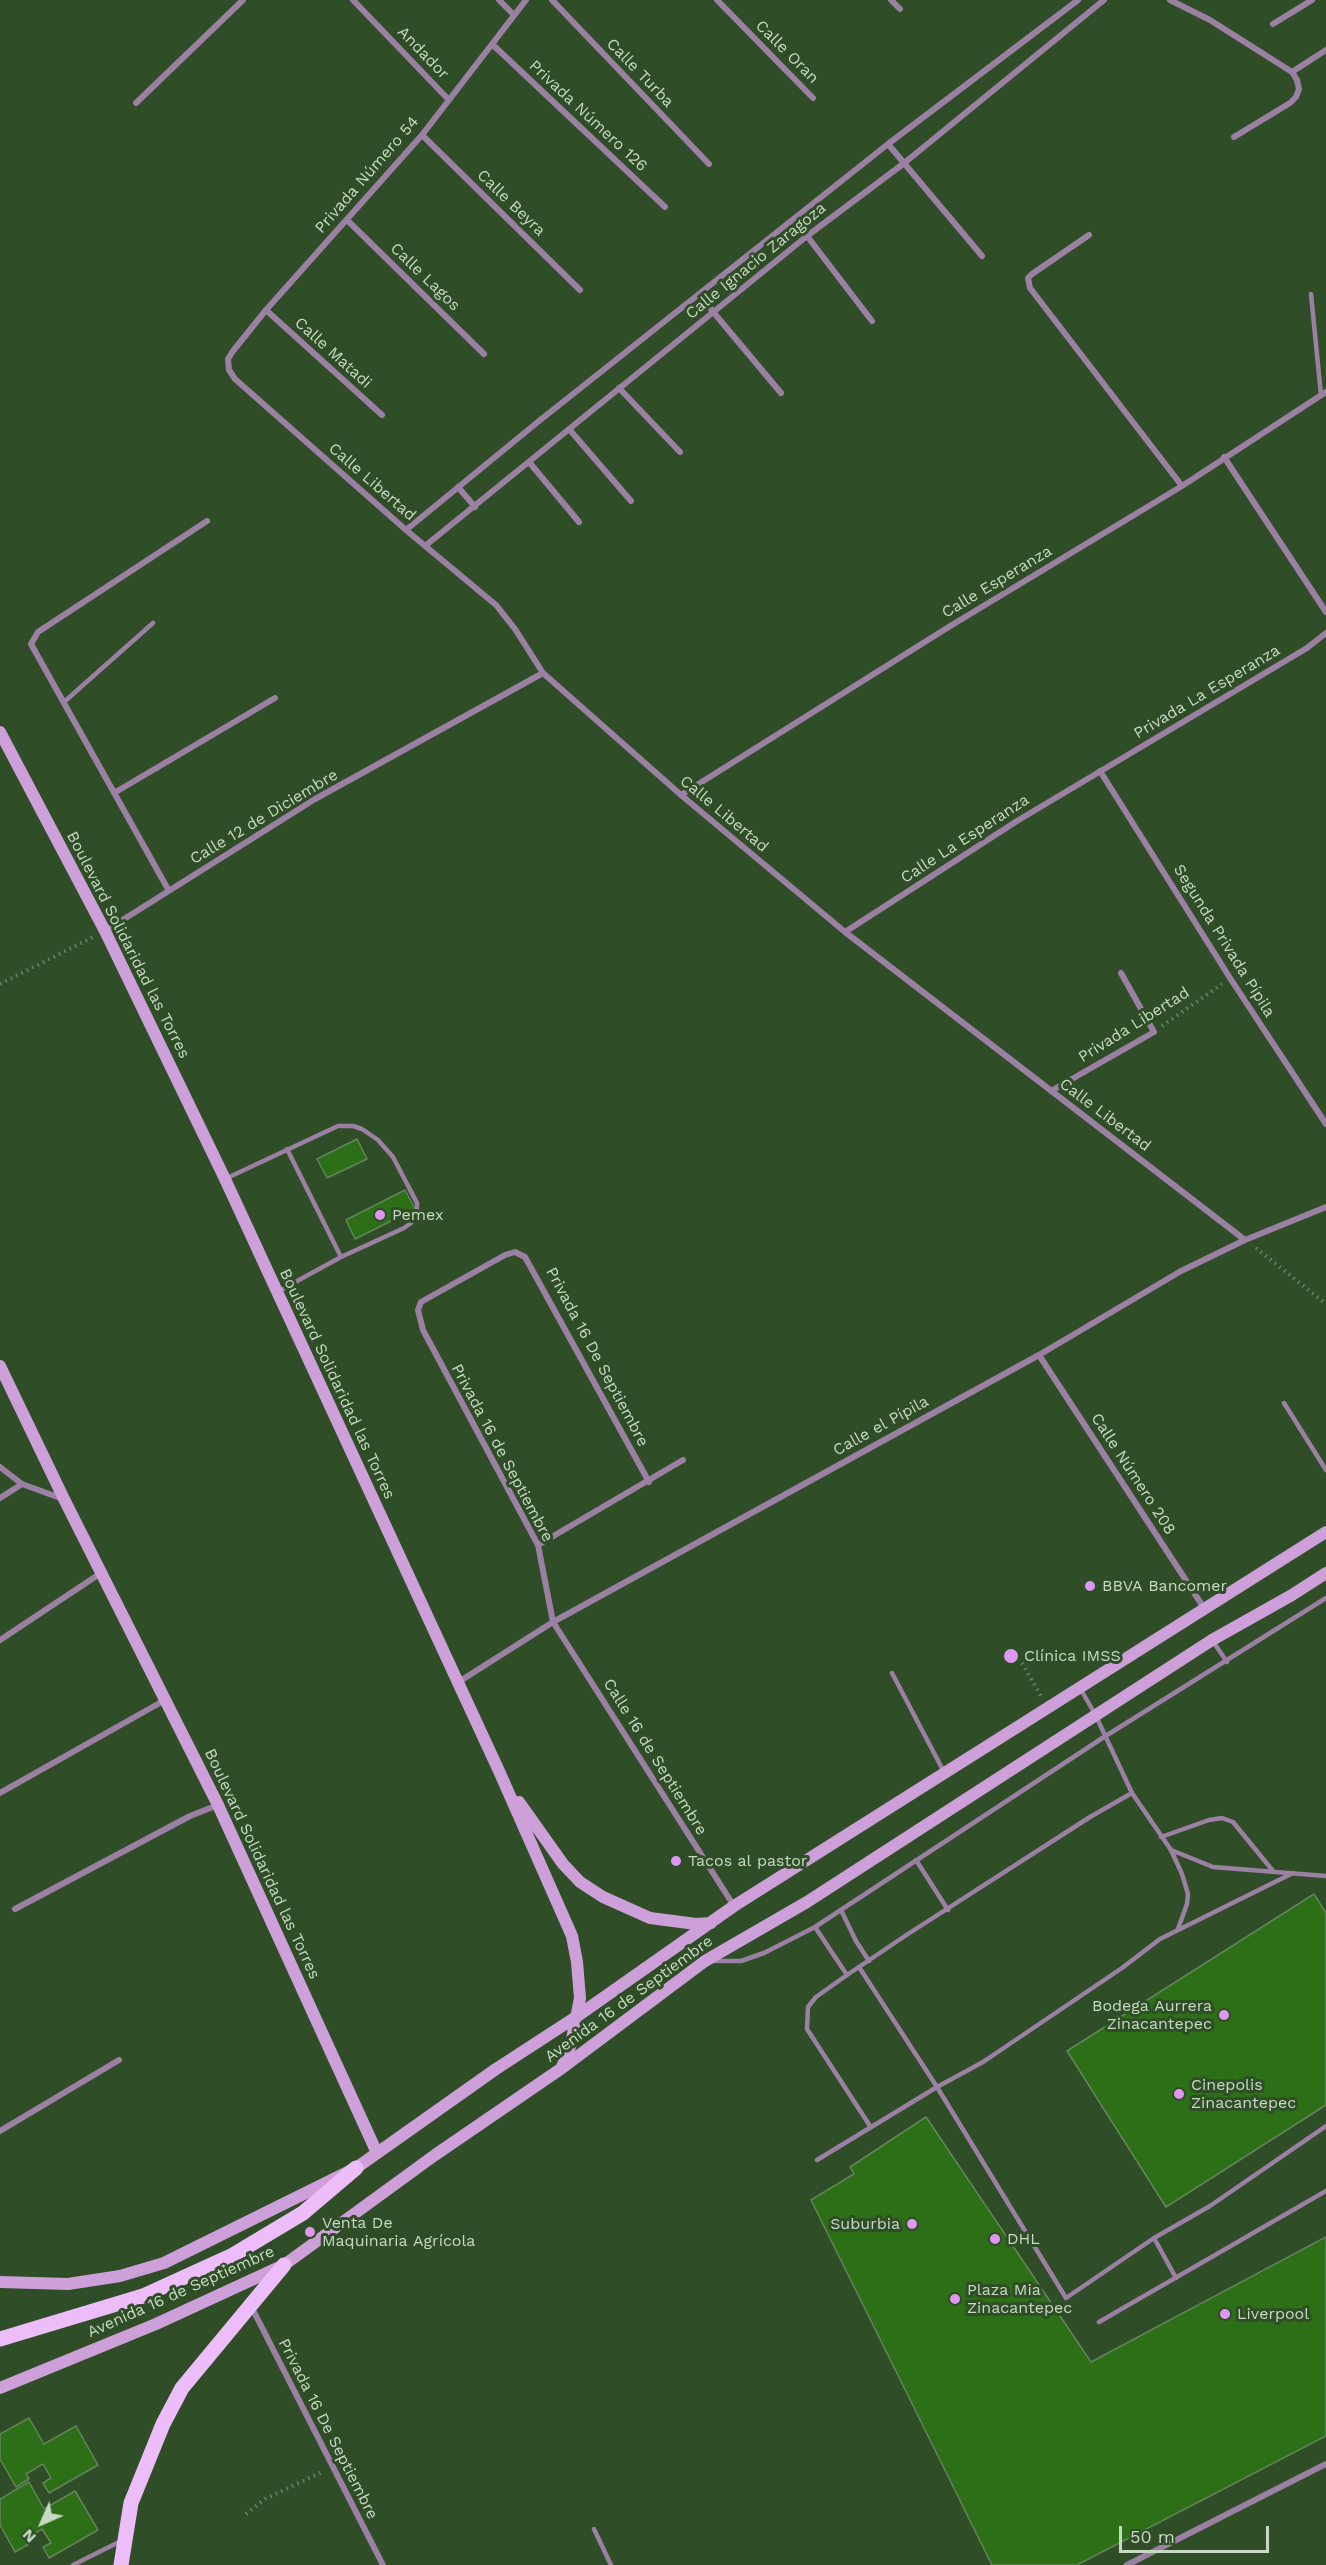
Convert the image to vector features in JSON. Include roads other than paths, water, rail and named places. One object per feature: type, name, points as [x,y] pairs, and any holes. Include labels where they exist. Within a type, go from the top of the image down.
[{"type":"main road","name":"Boulevard Solidaridad las Torres","points":[[0,732],[105,931],[225,1179],[499,1771],[572,1936],[580,1998],[562,2068]]},
{"type":"main road","name":"Boulevard Solidaridad las Torres","points":[[0,1366],[64,1499],[218,1804],[377,2153]]},
{"type":"main road","name":"Avenida 16 de Septiembre","points":[[0,2282],[68,2284],[120,2276],[164,2263],[356,2168],[734,1906],[1326,1532]]},
{"type":"main road","name":"Avenida 16 de Septiembre","points":[[0,2388],[156,2324],[284,2265],[435,2155],[562,2068],[705,1961],[807,1902],[1095,1714],[1212,1640],[1326,1573]]},
{"type":"main road","points":[[499,1771],[549,1846],[580,1882],[603,1897],[650,1918],[696,1924],[712,1923]]},
{"type":"main road","points":[[0,2339],[143,2296],[234,2255],[303,2213],[356,2168]]},
{"type":"main road","points":[[121,2565],[131,2503],[146,2463],[182,2388],[284,2265]]},
{"type":"street","points":[[136,103],[243,0]]},
{"type":"street","name":"Andador","points":[[353,0],[448,99]]},
{"type":"street","points":[[499,0],[514,15]]},
{"type":"street","name":"Privada Número 54","points":[[227,365],[233,351],[266,310],[422,135],[526,0]]},
{"type":"street","name":"Calle Turba","points":[[552,0],[709,164]]},
{"type":"street","name":"Calle Oran","points":[[717,0],[813,98]]},
{"type":"street","points":[[891,0],[900,9]]},
{"type":"street","name":"Calle Ignacio Zaragoza","points":[[406,530],[539,421],[888,144],[1078,0]]},
{"type":"street","name":"Calle Ignacio Zaragoza","points":[[425,546],[476,507],[807,236],[903,164],[1104,0]]},
{"type":"street","points":[[1170,0],[1210,20],[1292,72],[1297,80],[1299,88],[1296,98],[1234,137]]},
{"type":"street","points":[[1273,24],[1312,0]]},
{"type":"street","name":"Privada Número 126","points":[[492,44],[665,207]]},
{"type":"street","points":[[1292,72],[1326,50]]},
{"type":"street","name":"Calle Beyra","points":[[422,135],[580,290]]},
{"type":"street","points":[[888,144],[982,256]]},
{"type":"street","name":"Calle Lagos","points":[[347,220],[484,354]]},
{"type":"street","points":[[1089,235],[1032,274],[1028,278],[1030,288],[1182,486]]},
{"type":"street","points":[[807,236],[872,321]]},
{"type":"street","points":[[699,295],[781,393]]},
{"type":"street","name":"Calle Matadi","points":[[266,310],[382,415]]},
{"type":"street","name":"Calle Libertad","points":[[227,365],[235,380],[406,530],[495,604],[515,629],[543,673],[681,795],[845,932],[1245,1240]]},
{"type":"street","points":[[620,388],[680,452]]},
{"type":"street","name":"Calle Esperanza","points":[[681,795],[947,628],[1182,486],[1324,394]]},
{"type":"street","points":[[569,429],[631,501]]},
{"type":"street","points":[[1224,457],[1326,612]]},
{"type":"street","points":[[529,462],[579,522]]},
{"type":"street","points":[[458,487],[476,507]]},
{"type":"street","points":[[168,891],[31,644],[38,632],[207,521]]},
{"type":"street","name":"Privada La Esperanza","points":[[1100,771],[1307,648],[1326,633]]},
{"type":"street","name":"Calle 12 de Diciembre","points":[[105,931],[315,799],[543,673]]},
{"type":"street","points":[[114,794],[275,698]]},
{"type":"street","name":"Calle La Esperanza","points":[[845,932],[1017,821],[1100,771]]},
{"type":"street","name":"Segunda Privada Pípila","points":[[1100,771],[1230,978],[1326,1125]]},
{"type":"street","name":"Privada Libertad","points":[[1051,1091],[1154,1032],[1121,973]]},
{"type":"street","name":"Calle el Pípila","points":[[457,1683],[554,1622],[1039,1355],[1181,1271],[1245,1240],[1326,1207]]},
{"type":"street","name":"Privada 16 De Septiembre","points":[[421,1302],[515,1252],[525,1257],[649,1482]]},
{"type":"street","name":"Privada 16 de Septiembre","points":[[421,1302],[418,1310],[423,1330],[538,1545],[554,1622]]},
{"type":"street","name":"Calle Número 208","points":[[1039,1355],[1204,1608]]},
{"type":"street","points":[[538,1545],[684,1460]]},
{"type":"street","points":[[0,1467],[22,1484],[64,1499]]},
{"type":"street","points":[[0,1498],[22,1484]]},
{"type":"street","points":[[0,1640],[102,1573]]},
{"type":"street","name":"Calle 16 de Septiembre","points":[[554,1622],[734,1906]]},
{"type":"street","points":[[0,1793],[166,1700]]},
{"type":"street","points":[[15,1908],[190,1816],[218,1804]]},
{"type":"street","points":[[0,2131],[119,2060]]},
{"type":"street","name":"Privada 16 De Septiembre","points":[[250,2304],[383,2565]]},
{"type":"street","points":[[1127,2565],[1326,2464]]},
{"type":"lane","points":[[1311,294],[1324,394]]},
{"type":"lane","points":[[64,702],[153,623]]},
{"type":"lane","points":[[225,1179],[338,1126],[353,1126],[378,1140],[393,1157],[417,1203],[417,1214],[411,1223],[341,1257],[277,1293]]},
{"type":"lane","points":[[287,1149],[341,1257]]},
{"type":"lane","points":[[1284,1403],[1326,1470]]},
{"type":"lane","points":[[705,1961],[741,1961],[764,1953],[815,1927],[1104,1737],[1325,1600]]},
{"type":"lane","points":[[1212,1640],[1227,1662]]},
{"type":"lane","points":[[892,1673],[944,1772]]},
{"type":"lane","points":[[1080,1688],[1095,1714],[1131,1793],[1171,1851],[1182,1874],[1188,1894],[1178,1929]]},
{"type":"lane","points":[[870,2126],[807,2029],[808,2007],[816,1997],[908,1934],[1131,1793]]},
{"type":"lane","points":[[1161,1837],[1209,1820],[1222,1818],[1233,1822],[1273,1871]]},
{"type":"lane","points":[[1171,1851],[1214,1866],[1326,1876]]},
{"type":"lane","points":[[916,1860],[948,1910]]},
{"type":"lane","points":[[817,2160],[870,2126],[992,2057],[1178,1929],[1293,1873]]},
{"type":"lane","points":[[841,1910],[869,1961]]},
{"type":"lane","points":[[815,1927],[847,1975]]},
{"type":"lane","points":[[859,1967],[937,2087],[1066,2298],[1154,2238],[1210,2206],[1326,2126]]},
{"type":"lane","points":[[1099,2322],[1326,2191]]},
{"type":"lane","points":[[1154,2238],[1176,2278]]},
{"type":"lane","points":[[594,2529],[611,2565]]},
{"type":"lane","points":[[73,2565],[124,2539]]},
{"type":"place","name":"Pemex","points":[[380,1215]]},
{"type":"place","name":"BBVA Bancomer","points":[[1090,1586]]},
{"type":"place","name":"Clínica IMSS","points":[[1011,1656]]},
{"type":"place","name":"Tacos al pastor","points":[[676,1861]]},
{"type":"place","name":"Bodega Aurrera Zinacantepec","points":[[1224,2015]]},
{"type":"place","name":"Cinepolis Zinacantepec","points":[[1179,2094]]},
{"type":"place","name":"Suburbia","points":[[912,2224]]},
{"type":"place","name":"Venta De Maquinaria Agrícola","points":[[310,2232]]},
{"type":"place","name":"DHL","points":[[995,2239]]},
{"type":"place","name":"Plaza Mia Zinacantepec","points":[[955,2299]]},
{"type":"place","name":"Liverpool","points":[[1225,2314]]}]
